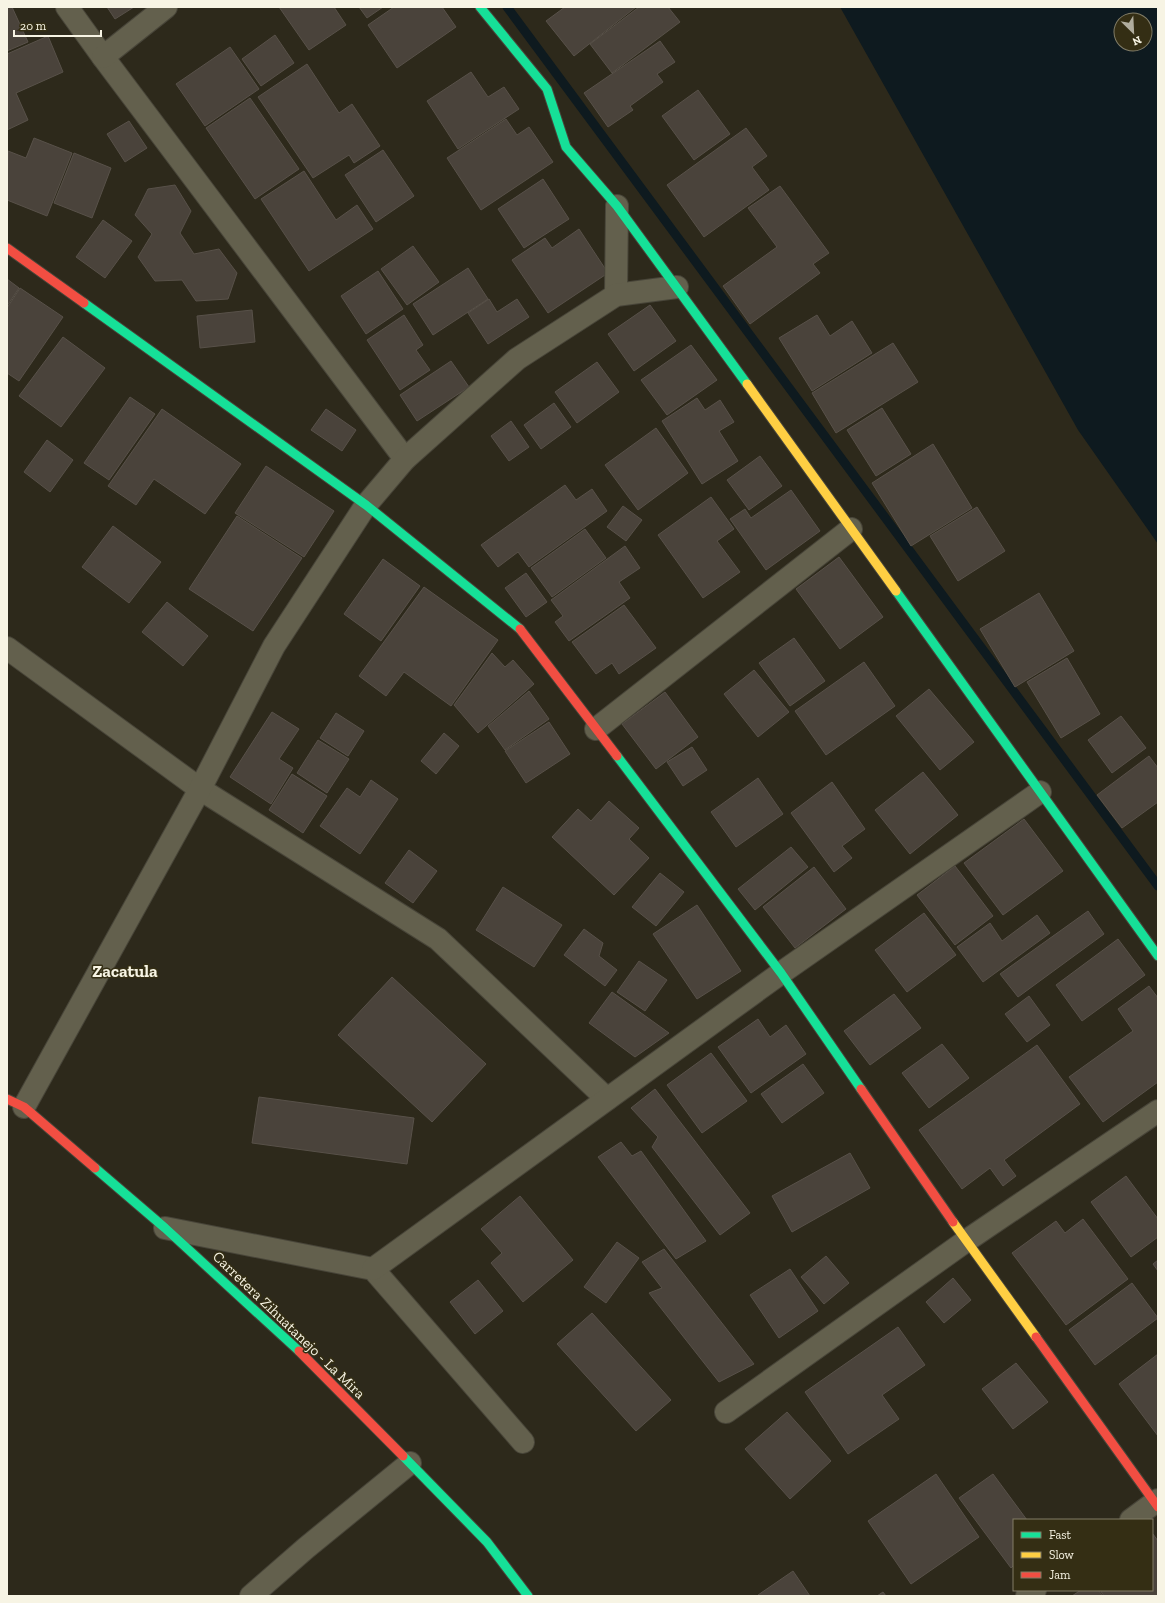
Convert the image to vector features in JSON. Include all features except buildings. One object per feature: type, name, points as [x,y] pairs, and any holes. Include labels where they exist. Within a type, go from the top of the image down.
[{"type":"main road","points":[[480,7],[547,89],[566,147],[617,206],[677,287],[1158,956]]},
{"type":"main road","points":[[7,248],[366,506],[519,627],[781,973],[966,1241],[1157,1503]]},
{"type":"main road","name":"Carretera Zihuatanejo - La Mira","points":[[16,1103],[165,1228],[306,1357],[487,1542],[528,1596]]},
{"type":"street","points":[[68,7],[102,57],[405,459]]},
{"type":"street","points":[[102,57],[166,7]]},
{"type":"street","points":[[616,295],[617,206]]},
{"type":"street","points":[[16,1103],[200,789],[274,646],[366,506],[405,459],[517,359],[616,295],[677,287]]},
{"type":"street","points":[[596,729],[852,529]]},
{"type":"street","points":[[7,648],[200,789],[438,939],[607,1099]]},
{"type":"street","points":[[373,1269],[781,973],[1040,792]]},
{"type":"street","points":[[726,1412],[966,1241],[1158,1111]]},
{"type":"street","points":[[165,1228],[373,1269],[523,1442]]},
{"type":"street","points":[[251,1596],[306,1548],[410,1463]]},
{"type":"street","points":[[1133,1519],[1157,1503]]},
{"type":"shaded area","points":[[840,7],[1158,7],[1158,544],[1078,430]]},
{"type":"waterway","points":[[507,7],[1158,886]]},
{"type":"traffic: fast","points":[[480,7],[547,89],[566,147],[617,206],[747,384]]},
{"type":"traffic: fast","points":[[84,303],[366,505],[520,629]]},
{"type":"traffic: fast","points":[[896,591],[1158,956]]},
{"type":"traffic: fast","points":[[617,756],[781,973],[861,1089]]},
{"type":"traffic: fast","points":[[95,1168],[165,1228],[299,1351]]},
{"type":"traffic: fast","points":[[403,1456],[487,1542],[528,1596]]},
{"type":"traffic: slow","points":[[747,384],[896,591]]},
{"type":"traffic: slow","points":[[953,1222],[1036,1337]]},
{"type":"traffic: jam","points":[[7,248],[84,303]]},
{"type":"traffic: jam","points":[[520,629],[617,756]]},
{"type":"traffic: jam","points":[[861,1089],[953,1222]]},
{"type":"traffic: jam","points":[[7,1099],[24,1107],[95,1168]]},
{"type":"traffic: jam","points":[[1036,1337],[1158,1507]]},
{"type":"traffic: jam","points":[[299,1351],[403,1456]]},
{"type":"district","name":"Zacatula","points":[[125,971]]}]
